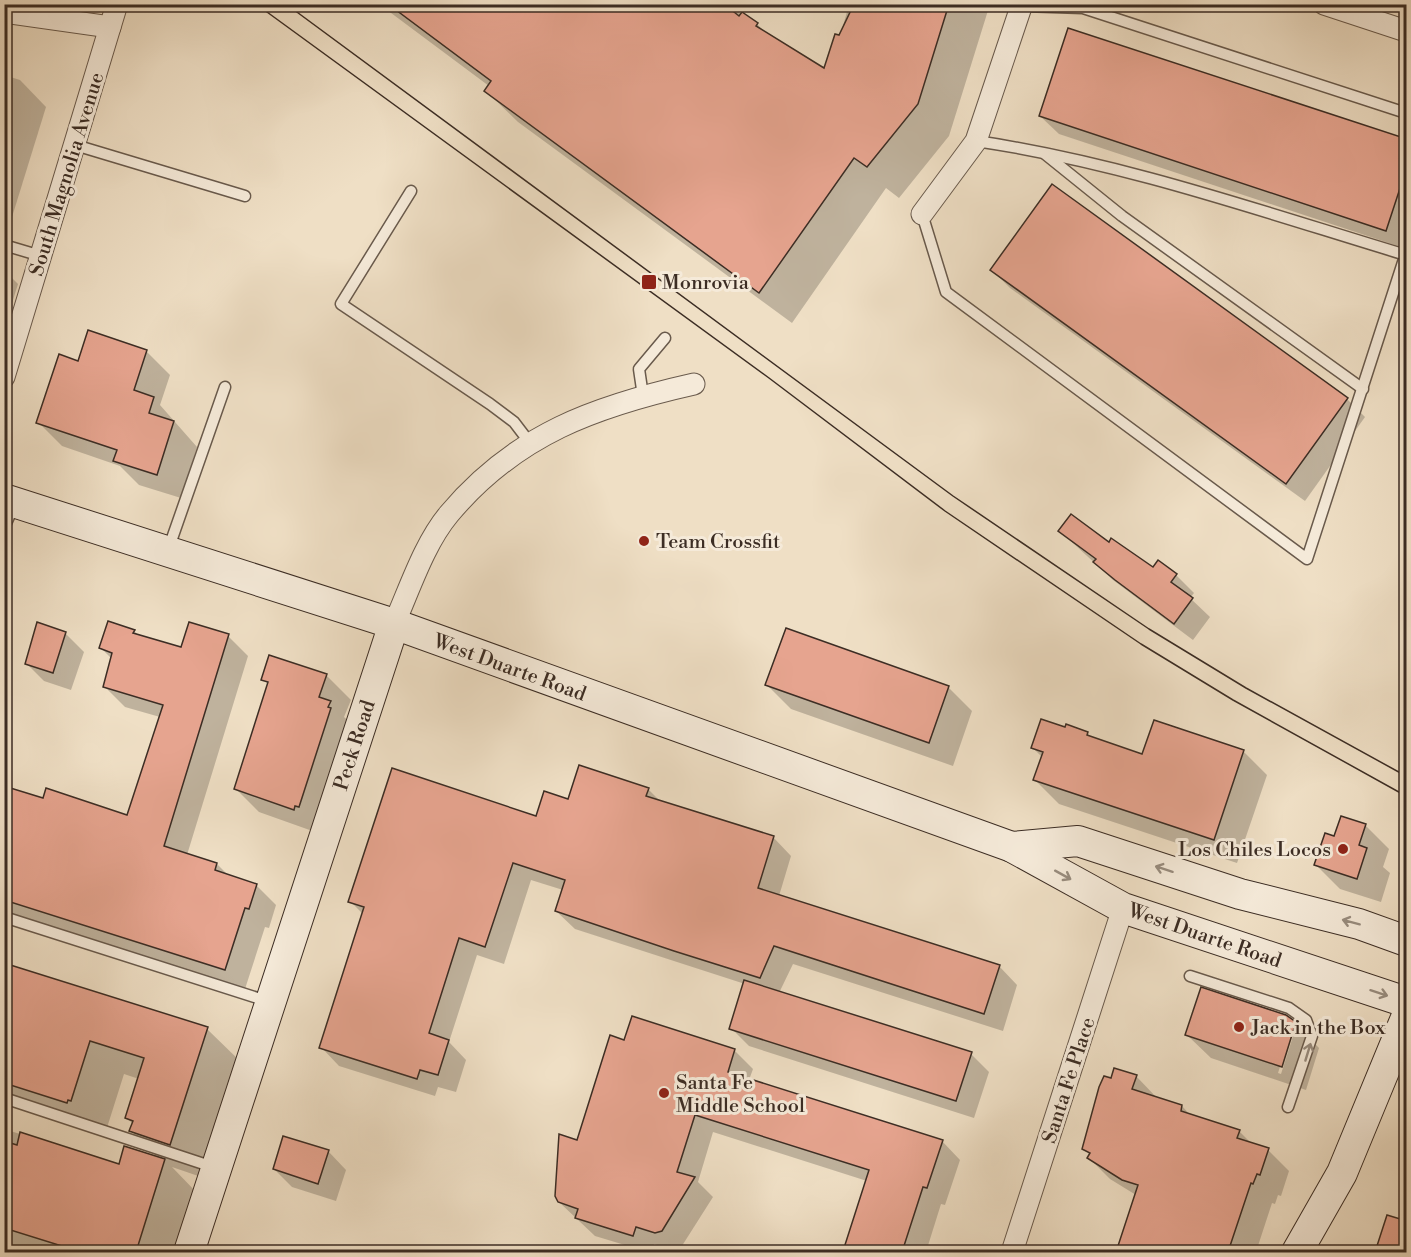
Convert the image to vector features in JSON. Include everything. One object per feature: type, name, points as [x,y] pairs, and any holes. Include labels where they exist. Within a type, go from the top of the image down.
[{"type":"main road","name":"West Duarte Road","points":[[8,510],[168,551],[394,624],[1012,847],[1123,908],[1407,1002]]},
{"type":"main road","name":"Peck Road","points":[[189,1252],[394,624]]},
{"type":"main road","name":"West Duarte Road","points":[[1012,847],[1078,841],[1240,894],[1359,924],[1407,941]]},
{"type":"main road","points":[[1297,1252],[1342,1173],[1407,1018]]},
{"type":"street","name":"South Magnolia Avenue","points":[[4,377],[117,4]]},
{"type":"street","points":[[1324,4],[1407,31]]},
{"type":"street","points":[[922,214],[976,141],[1022,5]]},
{"type":"street","points":[[4,12],[110,27]]},
{"type":"street","name":"Peck Road","points":[[394,624],[421,561],[448,515],[484,479],[530,443],[574,418],[643,396],[694,384]]},
{"type":"street","name":"Santa Fe Place","points":[[1012,1252],[1123,908]]},
{"type":"lane","points":[[1022,5],[1083,8],[1407,113]]},
{"type":"lane","points":[[922,214],[946,292],[1307,559],[1406,254],[1135,172],[1043,152],[976,141]]},
{"type":"lane","points":[[75,145],[245,196]]},
{"type":"lane","points":[[1043,152],[1122,216],[1363,389]]},
{"type":"lane","points":[[411,191],[340,304],[490,404],[514,422],[530,443]]},
{"type":"lane","points":[[4,245],[41,256]]},
{"type":"lane","points":[[643,396],[639,369],[665,338]]},
{"type":"lane","points":[[168,551],[225,387]]},
{"type":"lane","points":[[4,917],[271,1002]]},
{"type":"lane","points":[[1190,976],[1290,1008],[1306,1020],[1312,1036],[1288,1107]]},
{"type":"lane","points":[[4,1098],[216,1168]]},
{"type":"building","points":[[388,4],[724,4],[739,16],[742,12],[758,23],[756,26],[824,68],[835,34],[839,35],[854,4],[949,4],[918,104],[867,167],[854,158],[759,293],[484,91],[491,81]]},
{"type":"building","points":[[1068,28],[1407,139],[1407,167],[1386,231],[1039,116]]},
{"type":"building","points":[[1052,184],[1348,398],[1286,484],[990,270]]},
{"type":"building","points":[[88,330],[147,350],[134,390],[154,397],[149,413],[174,421],[157,475],[113,461],[117,450],[36,423],[59,354],[78,361]]},
{"type":"building","points":[[1071,514],[1109,542],[1111,538],[1153,567],[1158,560],[1177,574],[1171,582],[1193,598],[1174,624],[1115,580],[1093,562],[1096,559],[1058,531]]},
{"type":"building","points":[[108,621],[135,630],[133,633],[181,647],[189,622],[229,634],[164,846],[217,863],[215,870],[257,884],[249,909],[245,908],[225,970],[4,900],[4,786],[43,798],[46,788],[127,815],[163,705],[103,687],[112,653],[99,648]]},
{"type":"building","points":[[37,622],[66,632],[53,673],[25,664]]},
{"type":"building","points":[[786,628],[949,686],[929,743],[765,685]]},
{"type":"building","points":[[269,655],[327,674],[319,697],[331,701],[328,707],[331,708],[299,807],[295,806],[294,810],[234,789],[268,682],[261,680]]},
{"type":"building","points":[[1041,719],[1065,727],[1066,724],[1088,732],[1087,735],[1142,754],[1154,720],[1244,750],[1214,840],[1033,780],[1043,752],[1031,748]]},
{"type":"building","points":[[579,765],[649,788],[646,796],[774,836],[758,888],[1000,965],[984,1014],[774,946],[760,978],[674,951],[555,911],[565,880],[513,863],[485,947],[459,938],[429,1033],[449,1040],[438,1075],[420,1070],[417,1079],[319,1048],[364,907],[348,902],[392,768],[536,816],[544,791],[568,799]]},
{"type":"building","points":[[1341,816],[1366,824],[1359,845],[1367,848],[1357,879],[1314,865],[1325,833],[1334,836]]},
{"type":"building","points":[[4,963],[208,1027],[170,1145],[129,1131],[133,1121],[125,1118],[144,1058],[90,1041],[71,1101],[68,1100],[67,1103],[4,1083]]},
{"type":"building","points":[[744,980],[972,1052],[956,1101],[729,1029]]},
{"type":"building","points":[[1201,987],[1286,1015],[1296,1022],[1282,1067],[1185,1035]]},
{"type":"building","points":[[632,1016],[735,1049],[728,1072],[943,1140],[927,1188],[923,1187],[902,1252],[859,1252],[844,1248],[869,1170],[695,1115],[677,1172],[695,1177],[662,1231],[655,1233],[636,1227],[633,1236],[575,1218],[578,1209],[558,1202],[555,1196],[559,1134],[577,1140],[610,1035],[624,1040]]},
{"type":"building","points":[[1114,1068],[1137,1075],[1132,1089],[1182,1105],[1181,1111],[1240,1130],[1237,1138],[1269,1148],[1260,1175],[1257,1174],[1253,1184],[1251,1183],[1228,1252],[1116,1252],[1138,1185],[1122,1180],[1087,1158],[1090,1153],[1082,1149],[1099,1087],[1104,1076],[1111,1078]]},
{"type":"building","points":[[20,1132],[119,1164],[124,1146],[165,1159],[136,1252],[81,1252],[4,1228],[4,1141],[17,1145]]},
{"type":"building","points":[[283,1136],[329,1150],[318,1184],[273,1169]]},
{"type":"building","points":[[1387,1215],[1407,1221],[1407,1252],[1375,1252]]},
{"type":"tram line","points":[[256,4],[769,378],[945,511],[1141,644],[1233,700],[1406,796]]},
{"type":"tram line","points":[[286,4],[953,496],[1149,629],[1246,688],[1406,776]]},
{"type":"place","name":"Monrovia","points":[[649,282]]},
{"type":"place","name":"Team Crossfit","points":[[644,541]]},
{"type":"place","name":"Los Chiles Locos","points":[[1343,849]]},
{"type":"place","name":"Jack in the Box","points":[[1239,1027]]},
{"type":"place","name":"Santa Fe Middle School","points":[[664,1093]]}]
